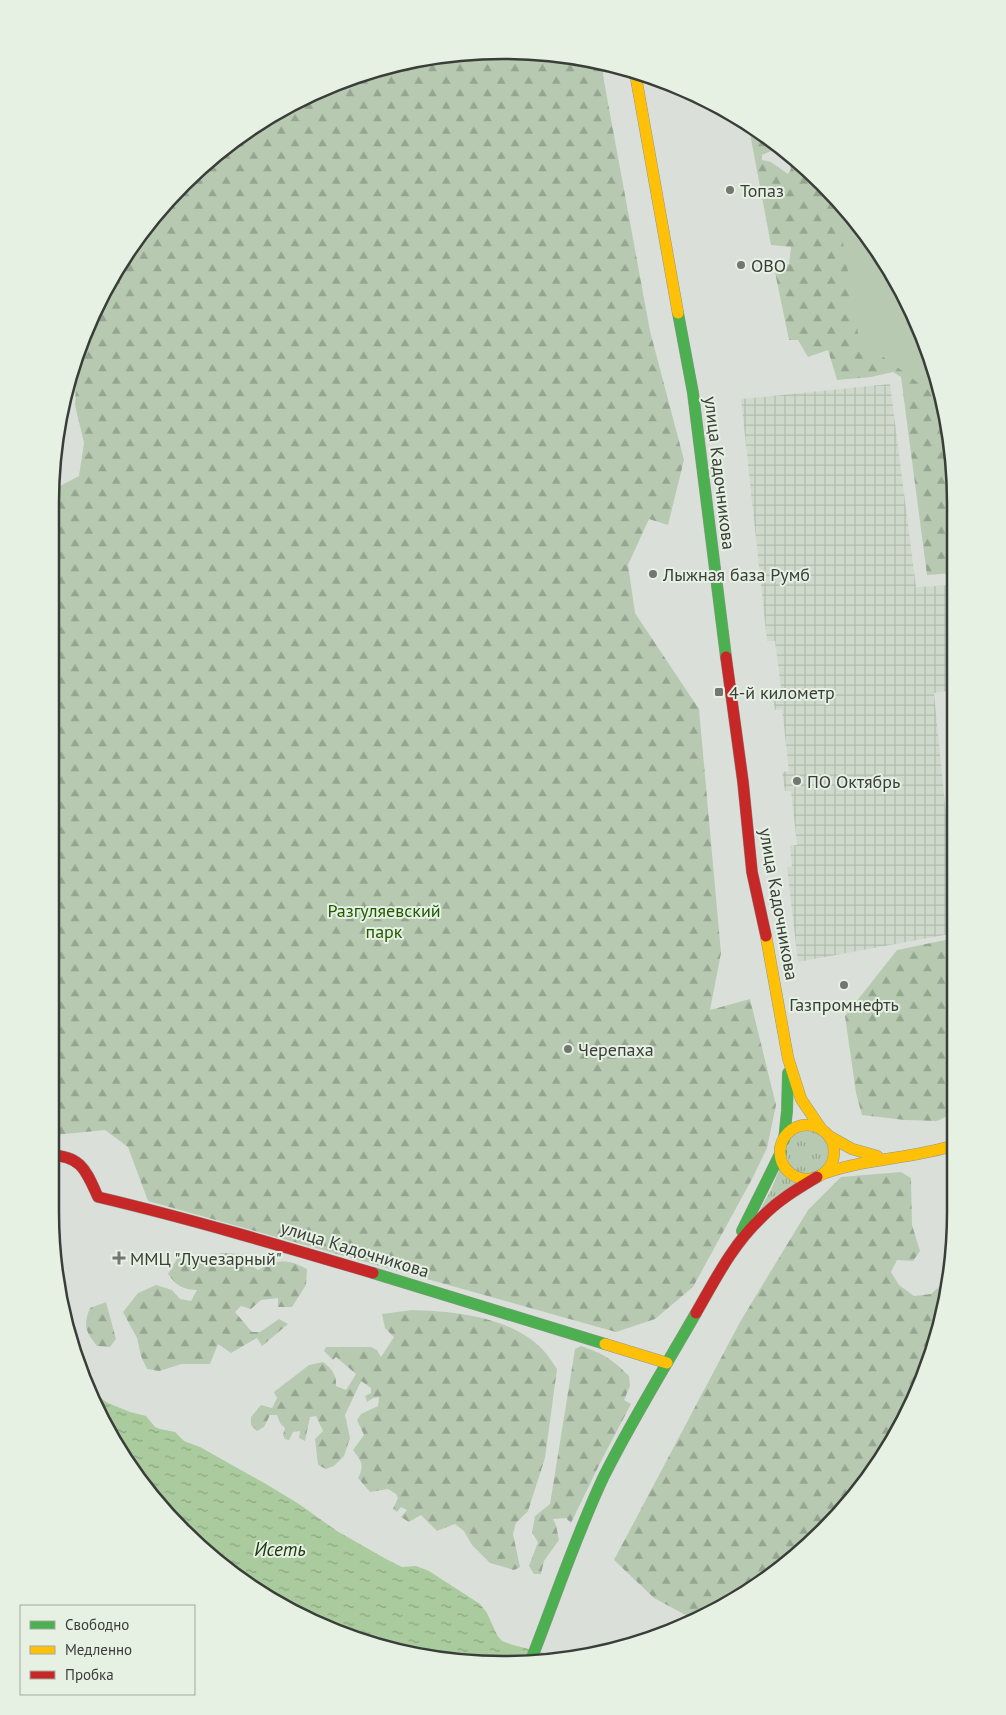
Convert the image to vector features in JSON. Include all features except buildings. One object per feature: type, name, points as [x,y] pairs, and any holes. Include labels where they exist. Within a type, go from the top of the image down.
[{"type":"main road","name":"улица Кадочникова","points":[[636,79],[693,393],[743,782],[752,872],[772,961],[788,1058]]},
{"type":"main road","points":[[781,1152],[784,1164],[792,1174],[804,1179],[820,1176],[827,1170],[833,1158],[833,1146],[825,1132],[807,1110],[801,1098],[788,1058]]},
{"type":"main road","points":[[533,1655],[586,1517],[604,1477],[629,1428],[731,1253],[781,1152],[789,1091],[788,1058]]},
{"type":"main road","points":[[784,1140],[787,1134],[798,1127],[810,1126],[825,1132],[840,1144],[858,1152],[892,1157]]},
{"type":"main road","points":[[731,1253],[760,1218],[784,1198],[820,1176],[840,1167],[925,1153],[947,1147]]},
{"type":"main road","name":"улица Кадочникова","points":[[59,1155],[65,1155],[81,1164],[98,1197],[165,1213],[273,1243],[666,1363]]},
{"type":"shaded area","points":[[890,384],[916,587],[947,585],[947,691],[934,693],[947,824],[947,934],[798,962],[787,867],[792,866],[790,846],[797,845],[791,791],[785,791],[782,772],[789,771],[782,709],[775,710],[772,690],[781,688],[775,641],[767,641],[741,399]]},
{"type":"green space","name":"Разгуляевский парк","points":[[503,59],[532,60],[603,70],[650,331],[684,460],[668,525],[649,519],[628,565],[635,613],[699,709],[721,953],[710,1010],[750,999],[776,1105],[767,1148],[693,1287],[655,1319],[616,1332],[148,1201],[128,1147],[105,1130],[59,1135],[60,486],[79,476],[84,443],[75,405],[76,380],[82,360],[118,281],[134,256],[169,210],[189,189],[210,169],[256,134],[281,118],[307,105],[360,82],[416,67],[445,63]]},
{"type":"green space","points":[[750,134],[772,150],[762,155],[762,160],[771,162],[788,174],[791,169],[790,164],[837,210],[872,256],[888,281],[913,333],[924,360],[939,416],[946,474],[947,574],[927,575],[901,377],[893,372],[871,377],[837,380],[828,350],[808,357],[798,340],[789,340],[775,272],[789,264],[791,247],[771,245]]},
{"type":"green space","points":[[838,211],[872,256],[888,281],[924,360],[934,394],[859,339]]},
{"type":"green space","points":[[947,940],[947,1117],[937,1121],[905,1120],[862,1115],[856,1093],[845,1016],[897,950]]},
{"type":"green space","points":[[811,1131],[819,1134],[825,1140],[828,1152],[825,1164],[819,1170],[803,1173],[795,1170],[789,1164],[786,1148],[789,1140],[795,1134]]},
{"type":"green space","points":[[780,1168],[786,1177],[796,1183],[760,1210],[771,1190]]},
{"type":"green space","points":[[901,1172],[911,1178],[912,1225],[920,1251],[913,1261],[897,1260],[891,1272],[899,1285],[914,1296],[931,1294],[941,1285],[924,1355],[888,1434],[872,1459],[837,1505],[796,1546],[750,1581],[725,1597],[687,1616],[654,1598],[614,1560],[740,1322],[808,1210],[841,1177]]},
{"type":"green space","points":[[188,1253],[202,1261],[215,1261],[220,1253],[242,1254],[249,1264],[258,1270],[277,1262],[294,1263],[307,1269],[306,1285],[292,1307],[278,1307],[278,1298],[261,1300],[251,1309],[241,1306],[235,1312],[252,1332],[260,1332],[279,1319],[288,1324],[262,1346],[257,1338],[231,1353],[218,1344],[210,1364],[182,1364],[159,1371],[147,1369],[141,1356],[137,1338],[123,1312],[138,1293],[156,1285],[172,1290],[180,1299],[191,1301],[197,1290],[180,1286],[168,1274],[177,1259]]},
{"type":"green space","points":[[106,1302],[116,1339],[110,1347],[97,1346],[86,1328],[86,1319],[90,1308]]},
{"type":"green space","points":[[412,1310],[463,1314],[497,1322],[527,1337],[540,1347],[557,1369],[545,1458],[528,1511],[516,1523],[513,1534],[520,1567],[514,1570],[490,1563],[472,1545],[464,1531],[455,1524],[437,1531],[421,1515],[409,1522],[401,1517],[407,1510],[401,1507],[397,1512],[393,1509],[398,1498],[396,1494],[388,1489],[370,1492],[358,1478],[362,1466],[353,1450],[364,1435],[357,1420],[361,1414],[378,1406],[379,1397],[367,1402],[365,1396],[371,1393],[371,1388],[361,1381],[345,1415],[350,1438],[344,1456],[334,1466],[326,1469],[318,1465],[315,1439],[323,1431],[316,1416],[310,1417],[305,1441],[299,1438],[300,1431],[293,1432],[289,1440],[285,1439],[283,1435],[285,1428],[280,1423],[277,1415],[270,1415],[264,1427],[257,1431],[251,1425],[251,1417],[261,1405],[272,1408],[277,1398],[274,1392],[309,1365],[323,1362],[333,1372],[336,1386],[346,1390],[356,1374],[336,1357],[333,1360],[324,1351],[326,1347],[371,1347],[377,1350],[381,1357],[394,1337],[385,1328],[382,1314]]},
{"type":"green space","points":[[581,1346],[607,1358],[618,1365],[629,1376],[630,1386],[624,1400],[631,1404],[571,1523],[566,1518],[553,1519],[559,1540],[544,1561],[541,1574],[534,1574],[529,1566],[538,1542],[532,1533],[535,1516],[550,1504],[575,1349]]},
{"type":"water","name":"Исеть","points":[[100,1398],[130,1412],[146,1416],[155,1427],[175,1432],[184,1441],[200,1447],[266,1484],[299,1504],[337,1531],[386,1559],[402,1567],[416,1566],[429,1571],[480,1604],[487,1613],[497,1635],[502,1641],[547,1653],[503,1656],[474,1655],[416,1648],[360,1633],[281,1597],[256,1581],[210,1546],[169,1505],[134,1459],[118,1434]]},
{"type":"traffic: fast","points":[[678,313],[693,393],[726,657]]},
{"type":"traffic: fast","points":[[784,1140],[788,1073]]},
{"type":"traffic: fast","points":[[742,1231],[781,1152]]},
{"type":"traffic: fast","points":[[373,1273],[605,1344]]},
{"type":"traffic: fast","points":[[533,1655],[575,1544],[604,1476],[637,1414],[696,1313]]},
{"type":"traffic: slow","points":[[636,79],[678,313]]},
{"type":"traffic: slow","points":[[766,936],[788,1058],[801,1099],[822,1130]]},
{"type":"traffic: slow","points":[[807,1125],[817,1127],[826,1133],[832,1142],[834,1152],[832,1162],[826,1171],[817,1177],[807,1179],[797,1177],[788,1171],[782,1162],[780,1152],[782,1142],[788,1133],[797,1127],[807,1125]]},
{"type":"traffic: slow","points":[[829,1136],[852,1149],[877,1156]]},
{"type":"traffic: slow","points":[[825,1173],[857,1164],[947,1148]]},
{"type":"traffic: slow","points":[[605,1344],[667,1363]]},
{"type":"traffic: jam","points":[[726,657],[743,782],[752,872],[766,936]]},
{"type":"traffic: jam","points":[[59,1156],[69,1158],[81,1167],[98,1197],[271,1243],[373,1273]]},
{"type":"traffic: jam","points":[[696,1313],[725,1263],[751,1228],[780,1201],[817,1177]]},
{"type":"place","name":"Топаз","points":[[730,190]]},
{"type":"place","name":"ОВО","points":[[741,265]]},
{"type":"place","name":"Лыжная база Румб","points":[[653,574]]},
{"type":"place","name":"4-й километр","points":[[719,692]]},
{"type":"place","name":"ПО Октябрь","points":[[797,781]]},
{"type":"place","name":"Газпромнефть","points":[[844,985]]},
{"type":"place","name":"Черепаха","points":[[568,1049]]},
{"type":"place","name":"ММЦ \"Лучезарный\"","points":[[119,1258]]}]
